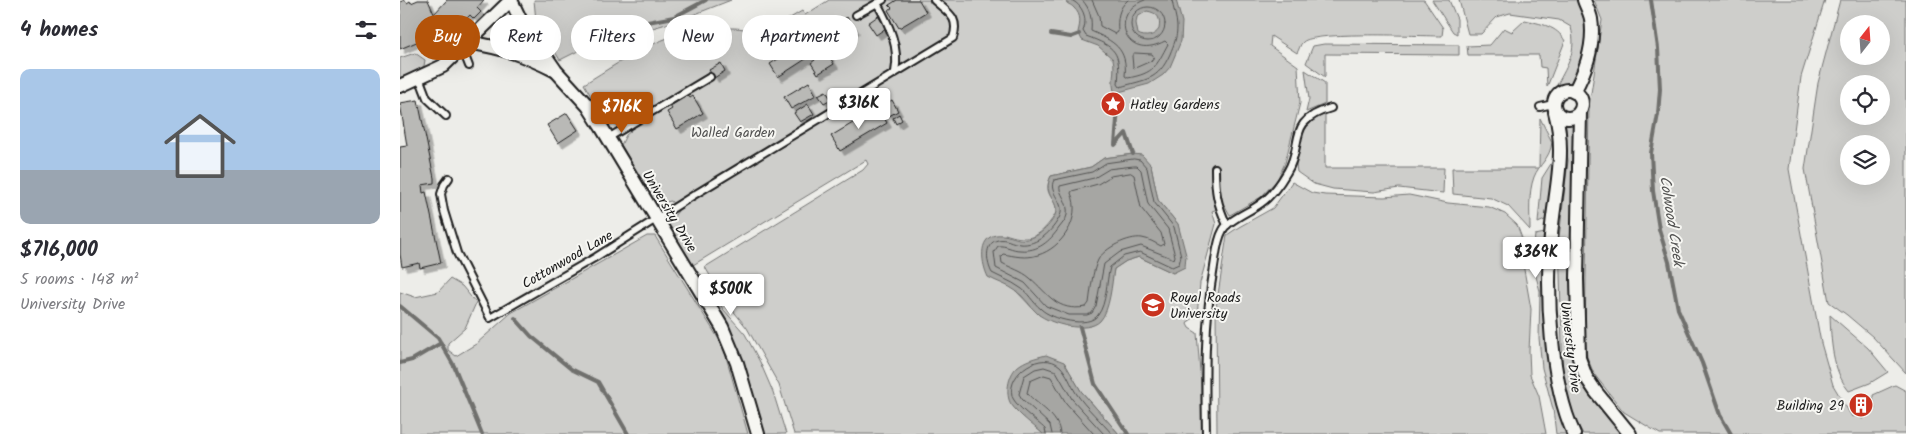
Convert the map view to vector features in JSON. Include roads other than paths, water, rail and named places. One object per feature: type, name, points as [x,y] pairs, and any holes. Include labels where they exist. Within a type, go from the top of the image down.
[{"type":"street","points":[[480,30],[511,0]]},
{"type":"street","name":"University Drive","points":[[511,0],[520,19],[556,71],[588,106],[722,327],[743,382],[758,434]]},
{"type":"street","points":[[1574,92],[1585,73],[1590,48],[1591,19],[1584,0]]},
{"type":"street","name":"University Drive","points":[[480,46],[502,48],[526,56],[556,71]]},
{"type":"street","points":[[400,86],[443,66],[449,60]]},
{"type":"street","points":[[1565,90],[1574,92],[1580,97],[1582,105],[1580,112],[1572,118],[1563,118],[1554,108],[1556,95],[1565,90]]},
{"type":"street","name":"University Drive","points":[[1554,108],[1559,125],[1561,159],[1551,235],[1550,300],[1552,331],[1561,395],[1574,434]]},
{"type":"street","name":"University Drive","points":[[1580,112],[1577,279],[1579,358],[1591,384],[1630,434]]},
{"type":"lane","name":"Cottonwood Lane","points":[[449,178],[441,194],[444,211],[457,253],[490,318],[596,257],[953,38],[956,25],[953,17],[934,0]]},
{"type":"lane","points":[[856,15],[880,2],[890,24],[897,62],[895,72]]},
{"type":"lane","points":[[468,60],[469,66]]},
{"type":"lane","points":[[608,138],[710,77]]},
{"type":"lane","points":[[418,78],[427,98],[446,116]]},
{"type":"lane","points":[[1540,106],[1554,108]]},
{"type":"lane","points":[[1206,434],[1205,362],[1208,305],[1223,230],[1227,225],[1270,196],[1289,170],[1298,132],[1317,112],[1331,108]]},
{"type":"lane","points":[[1215,168],[1215,190],[1219,209],[1227,225]]},
{"type":"water","points":[[1065,0],[1176,0],[1182,22],[1181,41],[1170,67],[1163,75],[1149,84],[1115,93],[1113,85],[1113,59],[1098,46],[1082,40],[1078,32],[1080,23],[1077,11]],"holes":[[[1147,11],[1158,17],[1160,22],[1159,29],[1150,36],[1138,34],[1137,17]]]},
{"type":"water","points":[[1133,154],[1142,155],[1151,165],[1158,200],[1178,224],[1186,255],[1185,267],[1173,273],[1139,257],[1126,261],[1114,269],[1110,296],[1103,316],[1100,321],[1087,327],[1059,324],[1044,318],[1016,291],[988,277],[984,266],[983,253],[986,241],[990,237],[999,235],[1019,239],[1030,238],[1041,233],[1053,220],[1056,206],[1048,189],[1051,176],[1091,167],[1104,158]]},
{"type":"water","points":[[1046,355],[1064,362],[1081,391],[1119,434],[1043,434],[1014,408],[1008,396],[1011,375],[1017,367],[1027,361]]},
{"type":"waterway","points":[[654,21],[674,17],[706,0]]},
{"type":"waterway","name":"Colwood Creek","points":[[1651,0],[1658,48],[1660,89],[1658,114],[1651,153],[1653,191],[1659,229],[1669,262],[1678,309],[1702,363],[1720,415],[1731,434]]},
{"type":"waterway","points":[[1051,34],[1071,37],[1079,34]]},
{"type":"waterway","points":[[1118,107],[1115,145],[1126,133],[1133,154]]},
{"type":"waterway","points":[[400,306],[438,338],[454,366],[482,434]]},
{"type":"waterway","points":[[515,318],[531,336],[571,369],[598,382],[628,434]]},
{"type":"waterway","points":[[1080,327],[1095,384],[1128,434]]},
{"type":"waterway","points":[[400,363],[412,360],[441,343]]},
{"type":"place","name":"Hatley Gardens","points":[[1113,104]]},
{"type":"place","name":"Royal Roads University","points":[[1153,305]]},
{"type":"place","name":"Building 29","points":[[1861,405]]},
{"type":"park label","name":"Walled Garden","points":[[733,132]]}]
